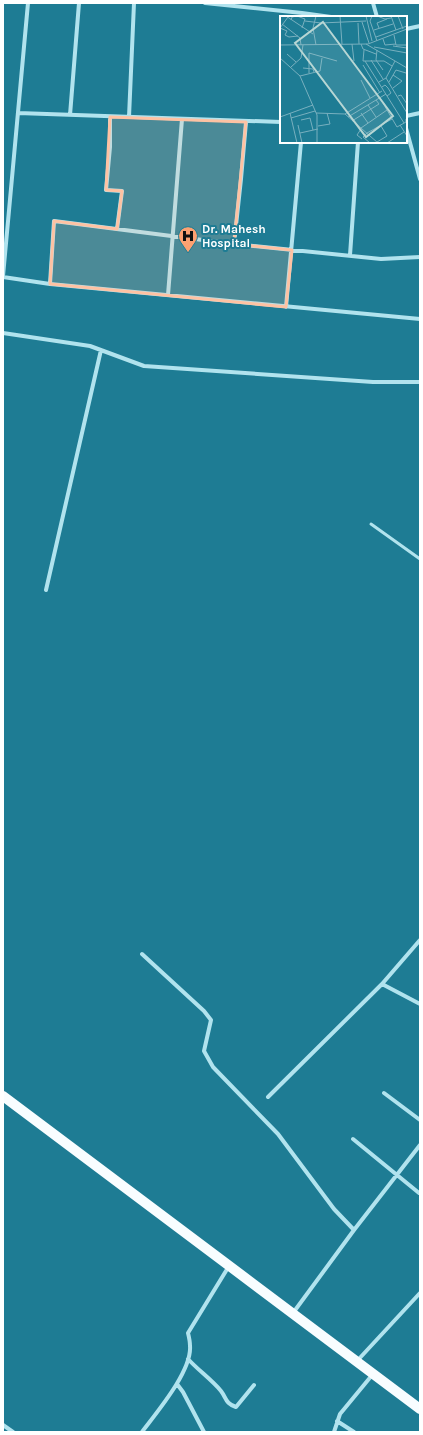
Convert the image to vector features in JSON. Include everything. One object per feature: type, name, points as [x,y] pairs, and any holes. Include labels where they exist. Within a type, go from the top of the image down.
[{"type":"main road","points":[[3,1096],[420,1409]]},
{"type":"street","points":[[28,3],[18,113],[5,227],[3,276],[50,284],[420,319]]},
{"type":"street","points":[[70,115],[79,3]]},
{"type":"street","points":[[129,117],[134,3]]},
{"type":"street","points":[[205,3],[302,12],[324,16]]},
{"type":"street","points":[[374,3],[377,16]]},
{"type":"street","points":[[407,29],[420,26]]},
{"type":"street","points":[[407,116],[420,112]]},
{"type":"street","points":[[18,113],[280,122]]},
{"type":"street","points":[[110,117],[110,147],[106,190],[122,191],[117,229]]},
{"type":"street","points":[[168,295],[182,119]]},
{"type":"street","points":[[234,244],[246,122]]},
{"type":"street","points":[[407,132],[420,179]]},
{"type":"street","points":[[286,307],[301,143]]},
{"type":"street","points":[[350,255],[358,143]]},
{"type":"street","points":[[50,284],[54,221],[234,244],[381,259],[420,257]]},
{"type":"street","points":[[3,333],[90,346],[144,366],[373,382],[420,382]]},
{"type":"street","points":[[46,590],[101,350]]},
{"type":"street","points":[[268,1097],[382,984],[420,940]]},
{"type":"street","points":[[142,954],[204,1011],[211,1020],[204,1051],[213,1067],[278,1134],[334,1209],[354,1230]]},
{"type":"street","points":[[382,984],[420,1004]]},
{"type":"street","points":[[384,1093],[420,1120]]},
{"type":"street","points":[[353,1139],[419,1193]]},
{"type":"street","points":[[293,1314],[354,1230],[420,1145]]},
{"type":"street","points":[[142,1432],[178,1384],[188,1359],[190,1347],[188,1333],[229,1266]]},
{"type":"street","points":[[357,1361],[420,1293]]},
{"type":"street","points":[[188,1359],[221,1391],[225,1400],[236,1407],[254,1385]]},
{"type":"street","points":[[334,1432],[340,1414],[373,1374]]},
{"type":"street","points":[[178,1384],[184,1392],[204,1432]]},
{"type":"street","points":[[337,1421],[354,1432]]},
{"type":"street","points":[[3,1425],[13,1432]]},
{"type":"lane","points":[[371,524],[420,559]]},
{"type":"highlighted area","points":[[110,117],[246,122],[234,244],[292,250],[286,307],[50,284],[54,221],[117,229],[122,191],[106,190]]},
{"type":"place","name":"Dr. Mahesh Hospital","points":[[188,253]]}]
